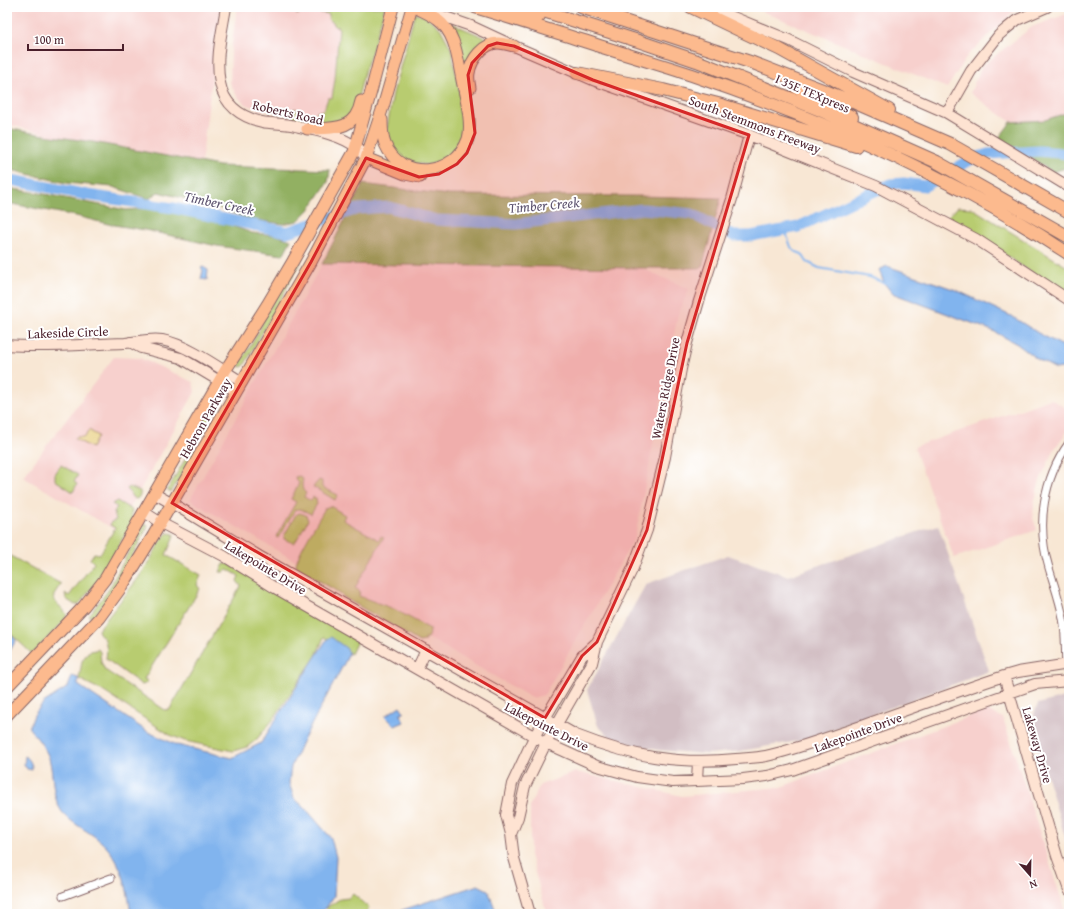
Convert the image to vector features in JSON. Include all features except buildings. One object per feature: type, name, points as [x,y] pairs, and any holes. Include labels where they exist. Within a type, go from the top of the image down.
[{"type":"highway","name":"South Stemmons Freeway","points":[[475,7],[691,74],[803,116],[903,161],[984,202],[1069,254]]},
{"type":"highway","points":[[514,7],[691,74]]},
{"type":"highway","name":"I 35E TEXpress","points":[[531,7],[697,61],[820,110],[936,162],[1069,237]]},
{"type":"highway","points":[[581,7],[753,64],[851,101],[950,144]]},
{"type":"highway","points":[[690,7],[779,49],[1069,212]]},
{"type":"highway","points":[[753,64],[936,162]]},
{"type":"highway","points":[[577,73],[663,90],[718,104],[903,161]]},
{"type":"highway","points":[[1001,212],[1069,246]]},
{"type":"main road","name":"Roberts Road","points":[[226,7],[218,62],[220,84],[231,107],[240,113],[262,122],[293,126],[339,138],[356,147],[366,158]]},
{"type":"main road","name":"Hebron Parkway","points":[[7,687],[74,616],[105,579],[223,376],[268,305],[293,261],[356,147],[393,7]]},
{"type":"main road","points":[[415,7],[438,20],[447,28],[452,36],[465,95],[469,122],[468,138],[458,155],[442,166],[430,170],[412,168],[396,159],[385,145],[382,133],[383,107],[403,39],[415,7]]},
{"type":"main road","name":"South Stemmons Freeway","points":[[415,7],[471,26],[607,86],[749,135],[876,186],[949,224],[995,251],[1069,300]]},
{"type":"main road","points":[[702,7],[733,17],[789,40],[853,72],[947,113],[1069,187]]},
{"type":"main road","points":[[947,113],[971,71],[999,35],[1017,20],[1047,7]]},
{"type":"main road","points":[[366,158],[412,176],[432,176],[451,168],[467,153],[475,133],[476,118],[468,75],[472,63],[479,52],[488,46],[497,43],[514,46]]},
{"type":"main road","points":[[307,129],[334,128],[353,120],[359,112],[372,65],[380,56]]},
{"type":"main road","name":"Hebron Parkway","points":[[7,715],[99,618],[123,585],[161,523],[311,262],[366,158],[383,107]]},
{"type":"main road","name":"Waters Ridge Drive","points":[[511,834],[518,817],[524,786],[546,743],[592,663],[597,642],[633,568],[647,530],[665,457],[686,349],[699,301],[732,199],[749,135]]},
{"type":"main road","name":"Lakeside Circle","points":[[7,345],[28,347],[130,342],[149,339],[169,342],[183,347],[239,387]]},
{"type":"main road","name":"Lakepointe Drive","points":[[155,494],[259,556],[557,725],[576,735],[622,752],[665,759],[698,761],[764,756],[794,749],[1004,676],[1018,672],[1068,664]]},
{"type":"main road","name":"Lakepointe Drive","points":[[144,512],[161,523],[224,556],[275,588],[546,743],[597,766],[637,777],[672,782],[743,779],[767,776],[792,770],[1035,684],[1069,681]]},
{"type":"main road","points":[[74,616],[88,629]]},
{"type":"main road","name":"Waters Ridge Drive","points":[[530,914],[514,858],[511,834],[506,815],[512,784],[534,736],[582,656],[597,642]]},
{"type":"main road","points":[[417,669],[426,650]]},
{"type":"main road","name":"Lakeway Drive","points":[[1004,676],[1010,692],[1057,856],[1069,890]]},
{"type":"main road","points":[[982,683],[989,700]]},
{"type":"main road","points":[[815,742],[821,759]]},
{"type":"main road","points":[[697,781],[698,761]]},
{"type":"street","points":[[1068,664],[1064,620],[1058,593],[1048,568],[1042,520],[1043,503],[1049,482],[1059,458],[1069,443]]},
{"type":"street","points":[[63,896],[111,878]]},
{"type":"highlighted area","points":[[497,43],[514,46],[593,80],[749,135],[687,343],[647,530],[597,642],[582,656],[545,718],[172,503],[311,262],[366,158],[419,177],[439,174],[457,164],[467,153],[475,133],[468,75],[472,63],[488,46]]},
{"type":"shaded area","points":[[7,7],[221,7],[201,164],[61,138],[7,124]]},
{"type":"shaded area","points":[[237,7],[273,7],[339,15],[333,100],[324,117],[260,110],[245,104],[237,96],[230,83],[231,51]]},
{"type":"shaded area","points":[[754,7],[1023,7],[1011,14],[967,56],[947,88]]},
{"type":"shaded area","points":[[1069,13],[1069,112],[1045,120],[1011,122],[970,93],[982,66],[1032,27]]},
{"type":"shaded area","points":[[322,264],[641,268],[689,289],[678,314],[635,538],[544,695],[532,698],[190,500]]},
{"type":"shaded area","points":[[114,357],[139,358],[154,364],[193,382],[195,392],[117,531],[23,477]]},
{"type":"shaded area","points":[[1051,399],[1069,410],[1069,429],[1055,448],[1040,480],[1034,503],[1033,518],[1037,530],[954,558],[914,447]]},
{"type":"shaded area","points":[[938,525],[989,671],[804,740],[740,751],[707,754],[658,750],[612,739],[598,726],[587,690],[646,584],[728,555],[788,576]]},
{"type":"shaded area","points":[[1069,696],[1069,850],[1038,747],[1034,713],[1038,704]]},
{"type":"shaded area","points":[[986,710],[1003,718],[1066,914],[752,914],[750,911],[740,914],[547,914],[530,855],[530,805],[540,785],[576,772],[682,796],[781,787]]},
{"type":"green space","points":[[293,7],[385,7],[365,70],[356,105],[351,115],[339,121],[325,123],[294,117],[291,115],[293,109],[297,109],[297,113],[317,115],[317,112],[324,110],[328,98],[332,98],[339,27],[334,26],[334,23],[328,19],[329,14],[298,9],[298,15],[293,11]]},
{"type":"green space","points":[[415,13],[427,17],[440,28],[451,48],[467,131],[461,146],[445,159],[429,165],[413,163],[401,159],[391,146],[387,128],[393,93]]},
{"type":"green space","points":[[448,24],[453,24],[491,40],[467,73]]},
{"type":"green space","points":[[1069,112],[1069,167],[1053,172],[999,138],[1011,122],[1045,120]]},
{"type":"green space","points":[[7,128],[93,142],[219,166],[330,170],[328,182],[309,210],[298,221],[283,224],[250,219],[208,204],[158,192],[149,199],[113,187],[66,183],[7,169]]},
{"type":"green space","points":[[363,184],[449,195],[721,198],[702,268],[322,264]]},
{"type":"green space","points":[[7,188],[126,210],[149,208],[177,212],[230,225],[252,233],[276,235],[291,240],[283,255],[217,246],[145,230],[108,224],[76,216],[7,203]]},
{"type":"green space","points":[[958,207],[972,208],[1069,268],[1069,298],[948,216]]},
{"type":"green space","points":[[296,262],[301,262],[244,366],[240,367],[239,365],[259,331],[266,314]]},
{"type":"green space","points":[[218,394],[222,396],[204,428],[190,460],[171,492],[168,491],[189,452],[203,421]]},
{"type":"green space","points":[[61,465],[78,475],[74,482],[77,484],[73,492],[55,480],[55,474]]},
{"type":"green space","points":[[299,476],[303,479],[302,485],[304,492],[306,493],[304,497],[311,501],[313,497],[316,498],[317,504],[311,514],[300,509],[295,510],[278,538],[276,537],[296,502],[291,499],[299,483],[295,477]]},
{"type":"green space","points":[[319,480],[322,481],[322,487],[338,495],[335,500],[313,487]]},
{"type":"green space","points":[[129,487],[140,491],[138,498],[136,499],[132,497],[127,488]]},
{"type":"green space","points":[[117,501],[132,510],[131,515],[134,519],[102,575],[79,604],[75,605],[66,599],[65,593],[69,596],[94,563],[90,559],[94,553],[100,554],[115,528],[110,525],[111,522],[116,520],[114,512],[117,507],[112,504]]},
{"type":"green space","points":[[330,506],[345,515],[343,520],[379,540],[381,536],[384,537],[355,588],[360,591],[359,596],[394,609],[430,629],[427,638],[424,638],[425,641],[419,642],[296,567],[296,562],[308,538],[325,508]]},
{"type":"green space","points":[[300,513],[306,515],[308,520],[296,541],[293,543],[284,539],[284,536],[295,516]]},
{"type":"green space","points":[[144,524],[148,526],[120,582],[97,612],[93,616],[89,617],[107,592]]},
{"type":"green space","points":[[166,534],[174,534],[166,555],[201,575],[197,585],[200,589],[144,679],[148,681],[142,685],[106,659],[106,643],[98,630],[148,564],[160,542]]},
{"type":"green space","points":[[7,554],[61,584],[54,595],[54,598],[67,615],[64,621],[32,654],[7,630]]},
{"type":"green space","points":[[224,564],[228,564],[358,639],[351,654],[324,637],[316,656],[272,721],[256,740],[247,747],[233,751],[185,741],[170,735],[101,690],[79,679],[82,661],[88,652],[98,649],[100,652],[101,662],[105,670],[165,710],[170,709],[241,586],[237,581],[239,576],[227,569],[224,572],[220,572]]},
{"type":"green space","points":[[353,894],[369,908],[366,914],[332,914],[326,908],[340,899],[349,898]]},
{"type":"sand","points":[[89,430],[98,436],[92,448],[75,439],[76,437],[85,437]]},
{"type":"water","points":[[887,266],[956,290],[1013,317],[1038,333],[1069,349],[1069,367],[1056,369],[1037,359],[1017,344],[993,331],[892,293],[884,283],[879,270]]},
{"type":"water","points":[[203,267],[208,270],[207,280],[201,279],[203,270],[201,268]]},
{"type":"water","points":[[7,631],[16,640],[7,656]]},
{"type":"water","points":[[331,637],[349,652],[302,742],[291,767],[289,783],[294,798],[306,809],[331,838],[336,857],[334,896],[326,908],[319,914],[131,914],[128,893],[122,874],[118,864],[107,847],[66,816],[58,806],[54,793],[49,758],[43,746],[29,728],[34,715],[43,703],[68,687],[72,676],[78,678],[78,685],[148,732],[177,745],[232,758],[261,743],[327,639]]},
{"type":"water","points":[[400,706],[404,712],[400,715],[404,722],[395,726],[385,716]]},
{"type":"water","points":[[25,756],[28,758],[32,766],[32,770],[27,769],[24,764]]},
{"type":"water","points":[[478,885],[488,890],[497,914],[390,914]]},
{"type":"waterway","name":"Timber Creek","points":[[7,179],[87,195],[173,208],[287,232],[358,209],[389,207],[436,220],[516,224],[643,209],[692,214],[734,236],[751,236],[798,227],[890,184],[904,183],[925,186],[972,159],[988,154],[1040,151],[1069,154]]},
{"type":"waterway","points":[[785,230],[791,247],[794,251],[802,254],[807,262],[819,268],[870,277],[884,283]]}]
